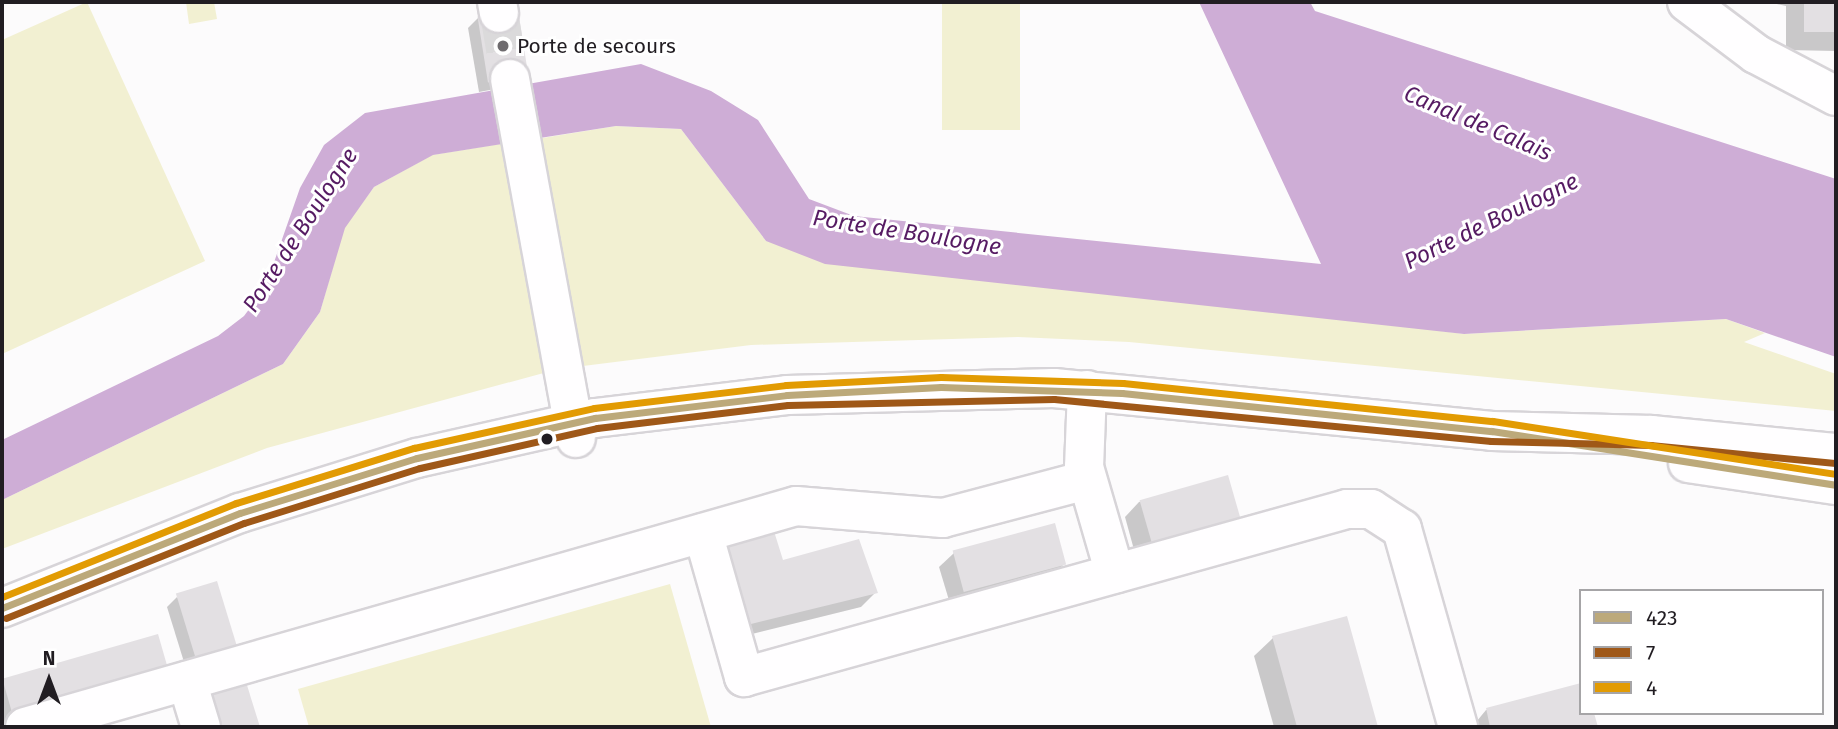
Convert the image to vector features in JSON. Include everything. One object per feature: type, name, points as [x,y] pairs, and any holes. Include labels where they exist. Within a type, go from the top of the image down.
[{"type":"street","points":[[1687,2],[1756,54],[1836,96]]},
{"type":"street","points":[[510,79],[575,430]]},
{"type":"street","points":[[2,608],[309,489],[689,404],[854,390],[1087,390],[1492,431],[1836,485]]},
{"type":"street","points":[[1087,390],[1087,480],[1115,574]]},
{"type":"street","points":[[1492,431],[1652,435],[1836,453]]},
{"type":"street","points":[[25,727],[796,506],[943,518],[1087,480]]},
{"type":"street","points":[[703,533],[744,677],[1347,509],[1389,516],[1402,529],[1458,727]]},
{"type":"street","points":[[187,681],[201,727]]},
{"type":"shaded area","points":[[87,2],[205,261],[2,354],[2,40]]},
{"type":"shaded area","points":[[186,2],[214,2],[217,19],[189,24]]},
{"type":"shaded area","points":[[942,2],[1020,2],[1020,130],[942,130]]},
{"type":"shaded area","points":[[616,126],[681,129],[766,241],[1464,334],[1726,319],[1765,333],[1744,342],[1836,374],[1836,411],[1129,342],[1018,337],[751,345],[575,367],[530,140]]},
{"type":"shaded area","points":[[511,142],[551,371],[267,448],[2,549],[2,500],[283,364],[320,312],[344,228],[374,187],[432,155]]},
{"type":"shaded area","points":[[670,584],[711,727],[309,727],[298,689]]},
{"type":"water","points":[[1199,2],[1310,2],[1315,11],[1836,179],[1836,357],[1726,319],[1464,334],[825,264],[766,241],[681,129],[616,126],[433,155],[374,187],[345,228],[320,312],[283,364],[2,500],[2,440],[218,336],[244,316],[265,288],[300,188],[324,145],[365,113],[641,64],[711,91],[758,120],[809,199],[854,216],[1321,264]]},
{"type":"building","points":[[1804,2],[1836,2],[1836,32],[1804,32]]},
{"type":"building","name":"Porte de secours","points":[[518,10],[528,76],[488,83],[478,16]]},
{"type":"building","points":[[1228,475],[1240,518],[1152,544],[1140,500]]},
{"type":"building","points":[[1055,523],[1066,565],[964,592],[953,550]]},
{"type":"building","points":[[773,528],[783,560],[859,539],[878,593],[747,625],[723,543]]},
{"type":"building","points":[[217,581],[239,654],[198,666],[176,594]]},
{"type":"building","points":[[1347,616],[1378,727],[1297,727],[1272,636]]},
{"type":"building","points":[[158,634],[170,675],[14,720],[2,679]]},
{"type":"building","points":[[246,682],[260,727],[218,727],[206,694]]},
{"type":"building","points":[[1579,684],[1579,715],[1595,715],[1598,727],[1490,727],[1486,708]]},
{"type":"tunnel","points":[[499,13],[510,79]]},
{"type":"transit line","name":"4","points":[[2,597],[236,503],[414,448],[594,408],[786,385],[941,377],[1123,383],[1493,421],[1836,474]]},
{"type":"transit line","name":"423","points":[[2,608],[240,513],[417,458],[595,418],[787,395],[941,387],[1122,393],[1492,431],[1836,485]]},
{"type":"transit line","name":"7","points":[[6,618],[244,523],[420,468],[597,428],[788,405],[1054,399],[1491,441],[1651,445],[1835,463]]},
{"type":"place","name":"Porte de secours","points":[[503,46]]},
{"type":"water label","name":"Canal de Calais","points":[[1478,123]]},
{"type":"water label","name":"Porte de Boulogne","points":[[1491,221]]},
{"type":"water label","name":"Porte de Boulogne","points":[[300,230]]},
{"type":"water label","name":"Porte de Boulogne","points":[[907,232]]}]
